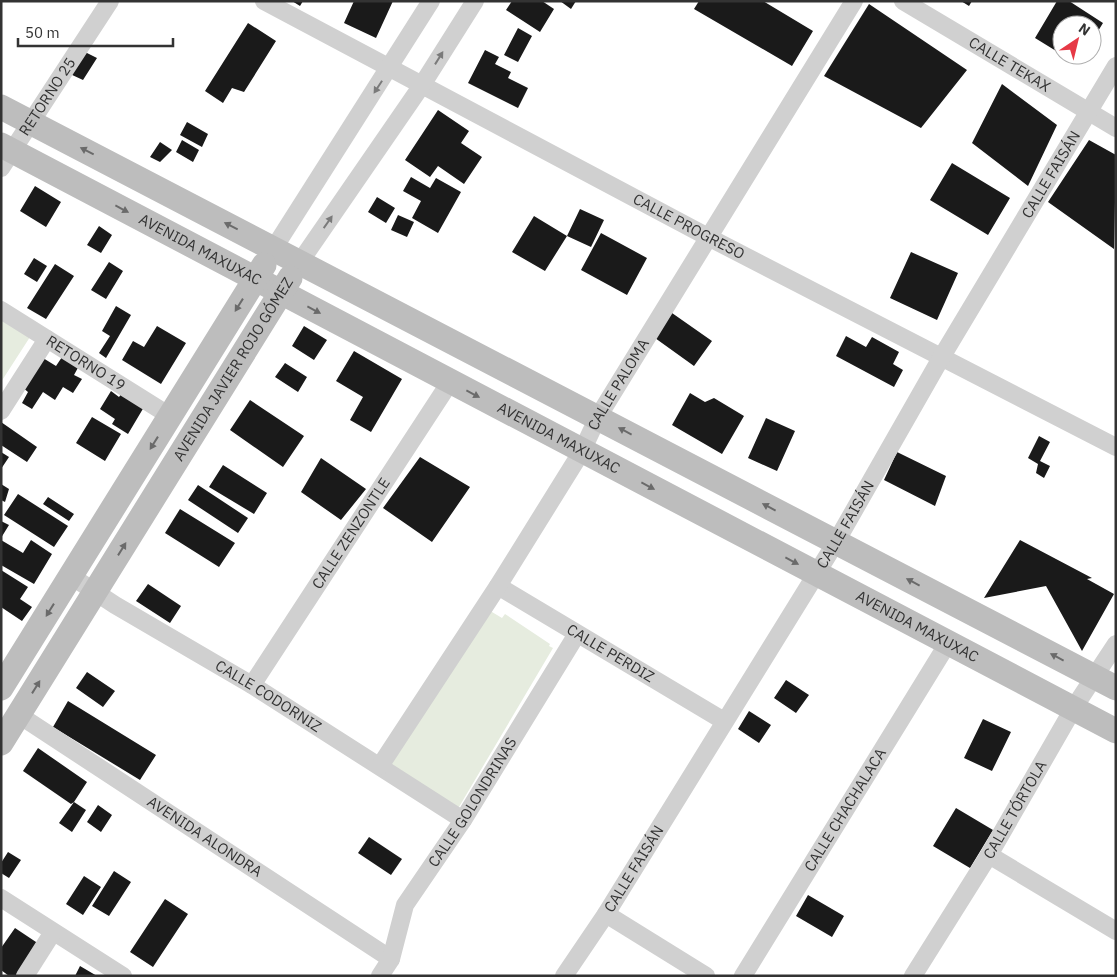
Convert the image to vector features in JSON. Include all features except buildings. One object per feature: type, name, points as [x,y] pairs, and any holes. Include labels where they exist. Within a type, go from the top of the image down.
[{"type":"main road","points":[[1,107],[1116,688]]},
{"type":"main road","name":"AVENIDA MAXUXAC","points":[[5,155],[162,230],[1116,732]]},
{"type":"main road","points":[[162,230],[177,198]]},
{"type":"main road","name":"AVENIDA JAVIER ROJO GÓMEZ","points":[[1,688],[274,248]]},
{"type":"main road","name":"AVENIDA JAVIER ROJO GÓMEZ","points":[[1,743],[300,262]]},
{"type":"main road","points":[[365,337],[380,304]]},
{"type":"street","name":"RETORNO 25","points":[[5,155],[32,122],[110,1]]},
{"type":"street","name":"CALLE PROGRESO","points":[[264,1],[708,237],[1116,448]]},
{"type":"street","name":"AVENIDA JAVIER ROJO GÓMEZ","points":[[274,248],[391,67],[431,1]]},
{"type":"street","name":"AVENIDA JAVIER ROJO GÓMEZ","points":[[300,262],[422,85],[475,1]]},
{"type":"street","name":"CALLE PALOMA","points":[[380,766],[498,586],[582,451],[598,417],[854,1]]},
{"type":"street","name":"CALLE TEKAX","points":[[903,1],[1116,128]]},
{"type":"street","name":"CALLE FAISÁN","points":[[564,976],[606,914],[836,542],[941,358],[1116,66]]},
{"type":"street","name":"RETORNO 19","points":[[1,310],[170,416]]},
{"type":"street","points":[[1,411],[47,339]]},
{"type":"street","name":"CALLE ZENZONTLE","points":[[252,685],[450,382]]},
{"type":"street","name":"CALLE CODORNIZ","points":[[71,576],[252,685],[463,820]]},
{"type":"street","name":"CALLE PERDIZ","points":[[498,586],[724,721]]},
{"type":"street","name":"CALLE GOLONDRINAS","points":[[380,976],[390,959],[405,905],[463,820],[577,634]]},
{"type":"street","name":"CALLE CHACHALACA","points":[[743,976],[948,644]]},
{"type":"street","name":"CALLE TÓRTOLA","points":[[914,976],[989,855],[1073,709],[1116,644]]},
{"type":"street","name":"AVENIDA ALONDRA","points":[[19,715],[390,959]]},
{"type":"street","points":[[989,855],[1116,931]]},
{"type":"street","points":[[1,898],[123,976]]},
{"type":"street","points":[[606,914],[706,976]]},
{"type":"street","points":[[25,976],[53,932]]},
{"type":"shaded area","points":[[1,318],[30,337],[1,382]]},
{"type":"shaded area","points":[[487,609],[502,618],[505,614],[550,644],[549,646],[553,648],[456,812],[388,768]]}]
